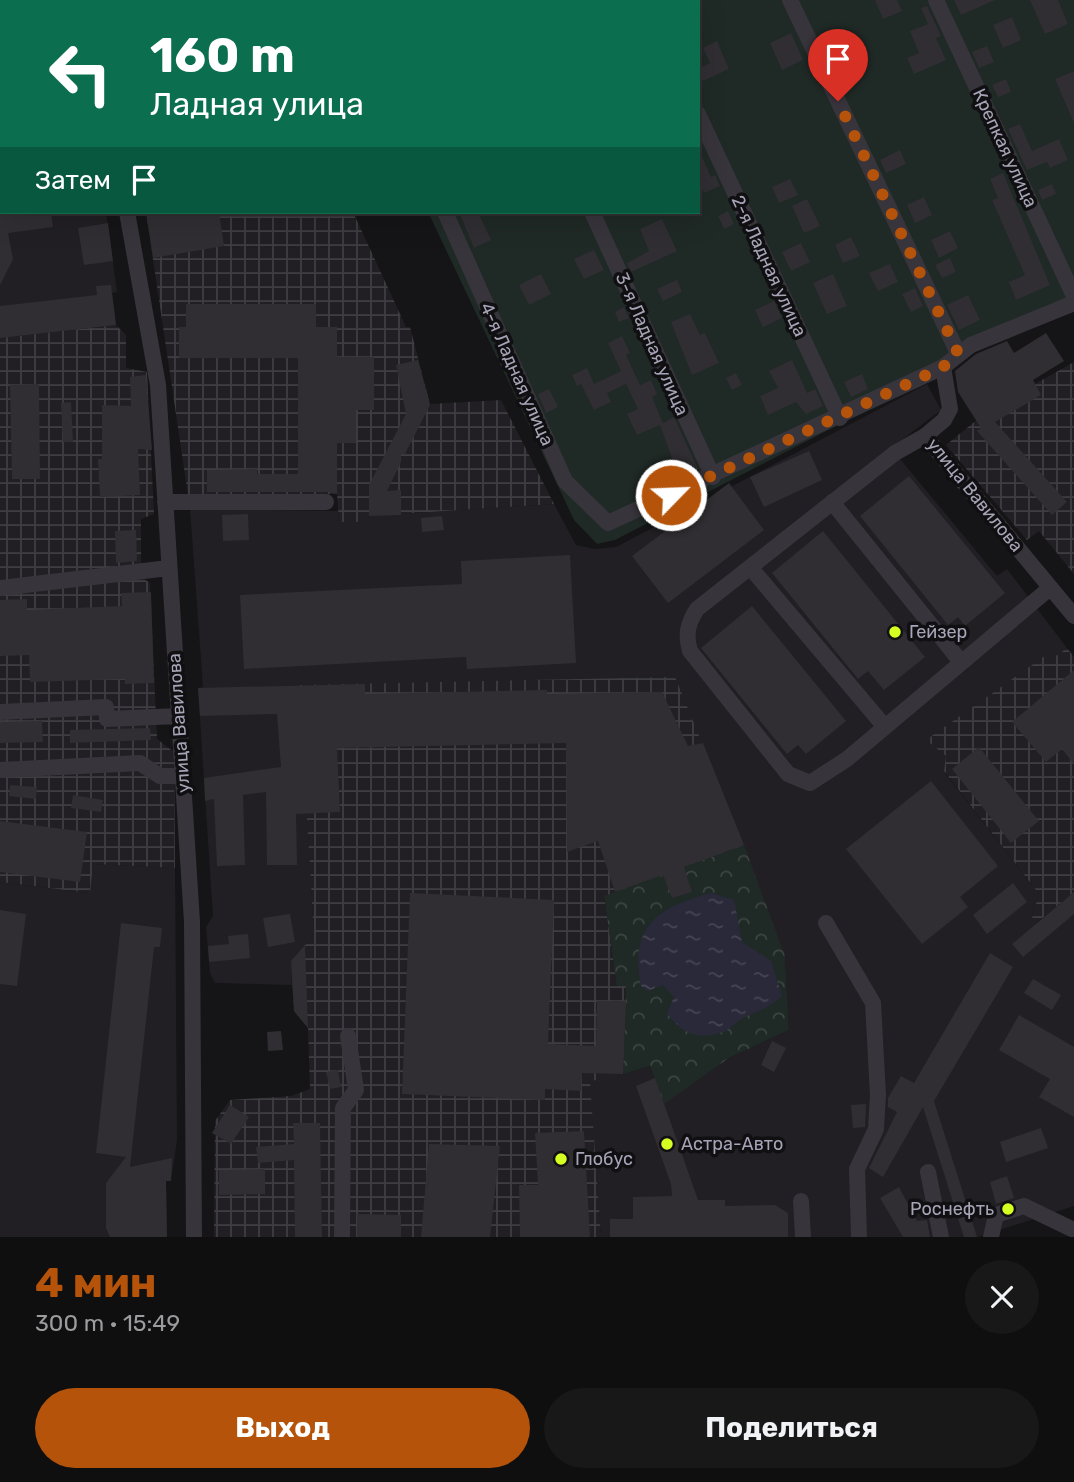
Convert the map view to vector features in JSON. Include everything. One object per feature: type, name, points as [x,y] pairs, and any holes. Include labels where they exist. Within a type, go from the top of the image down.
[{"type":"street","points":[[790,0],[958,353]]},
{"type":"street","name":"Крепкая улица","points":[[936,0],[1074,296]]},
{"type":"street","name":"2-я Ладная улица","points":[[700,118],[840,418]]},
{"type":"street","name":"улица Вавилова","points":[[127,214],[158,385],[192,922],[194,1237]]},
{"type":"street","name":"4-я Ладная улица","points":[[446,214],[565,481],[608,523],[713,477]]},
{"type":"street","name":"3-я Ладная улица","points":[[593,214],[713,477]]},
{"type":"street","points":[[713,477],[943,367],[971,345],[1074,303]]},
{"type":"street","name":"улица Вавилова","points":[[943,367],[950,409],[944,420],[925,436],[1074,616]]},
{"type":"street","points":[[925,436],[895,453],[832,502],[697,608],[690,620],[686,638],[690,651],[788,774],[810,783],[847,759],[1050,588]]},
{"type":"street","points":[[165,502],[326,502]]},
{"type":"street","points":[[832,502],[961,662]]},
{"type":"street","points":[[750,567],[885,727]]},
{"type":"street","points":[[0,588],[169,568]]},
{"type":"street","points":[[0,712],[106,707],[107,719],[179,716]]},
{"type":"street","points":[[0,771],[140,763],[160,776],[183,776]]},
{"type":"street","points":[[826,923],[873,1003],[878,1095],[876,1129],[857,1169],[859,1237]]},
{"type":"street","points":[[342,1237],[343,1108],[356,1090],[348,1036]]},
{"type":"street","points":[[928,1172],[941,1237]]},
{"type":"street","points":[[801,1201],[803,1237]]},
{"type":"street","points":[[991,1237],[996,1215],[1024,1206],[1074,1230]]},
{"type":"shaded area","points":[[0,214],[106,214],[117,292],[112,293],[116,325],[0,338]]},
{"type":"shaded area","points":[[146,214],[354,214],[406,327],[410,327],[430,404],[501,400],[554,504],[367,516],[365,522],[339,522],[337,494],[188,495]]},
{"type":"shaded area","points":[[116,325],[126,335],[126,368],[147,372],[154,514],[141,519],[141,577],[150,583],[157,739],[174,752],[175,868],[93,864],[90,893],[0,882],[0,338]]},
{"type":"shaded area","points":[[1074,362],[1074,574],[1039,531],[1027,540],[946,445],[989,410]]},
{"type":"shaded area","points":[[927,384],[941,410],[891,448],[997,576],[1007,569],[1067,648],[1053,659],[1049,653],[941,751],[946,756],[944,772],[1039,894],[1032,916],[1035,925],[1074,892],[1074,1206],[978,1237],[601,1237],[589,1081],[596,1080],[596,1073],[623,1074],[650,1066],[664,1103],[729,1058],[789,1030],[785,956],[300,685],[314,935],[291,961],[292,985],[215,983],[210,973],[206,927],[213,916],[198,688],[203,687],[190,509],[338,511],[339,522],[367,516],[554,504],[576,545],[595,549],[616,547]]},
{"type":"shaded area","points":[[1067,648],[1074,657],[1074,892],[1034,925],[1032,916],[1039,894],[944,771],[946,756],[926,740],[1049,653],[1053,658]]},
{"type":"shaded area","points":[[675,677],[744,845],[692,892],[672,898],[663,875],[604,897],[618,986],[626,985],[623,1074],[597,1073],[596,1080],[590,1082],[601,1237],[214,1237],[215,1121],[230,1100],[291,1096],[310,1089],[308,1028],[294,1011],[291,961],[314,935],[299,685]]},
{"type":"shaded area","points":[[93,864],[175,868],[177,1140],[171,1181],[166,1181],[167,1237],[0,1237],[0,882],[89,893]]},
{"type":"green space","points":[[700,0],[1074,0],[1074,306],[970,347],[941,372],[615,540],[597,544],[574,520],[429,214],[700,214]]},
{"type":"green space","points":[[744,845],[785,956],[789,1030],[729,1058],[664,1104],[650,1066],[623,1074],[626,986],[617,986],[604,896],[663,875],[692,892],[684,867]]},
{"type":"water","points":[[711,893],[734,900],[742,942],[771,961],[782,996],[723,1032],[704,1036],[683,1030],[672,1020],[667,1013],[674,997],[663,985],[648,991],[641,986],[638,965],[639,948],[652,922],[676,905]]},
{"type":"building","points":[[875,0],[897,0],[902,11],[883,19]]},
{"type":"building","points":[[954,0],[995,0],[961,15]]},
{"type":"building","points":[[1030,0],[1058,0],[1068,24],[1045,34]]},
{"type":"building","points":[[927,6],[941,36],[936,38],[946,60],[914,74],[907,58],[919,53],[910,31],[928,24],[921,8]]},
{"type":"building","points":[[1012,17],[1021,40],[1003,48],[993,25]]},
{"type":"building","points":[[791,33],[803,60],[782,70],[770,43]]},
{"type":"building","points":[[717,41],[729,69],[703,81],[700,68],[710,63],[703,48]]},
{"type":"building","points":[[987,46],[994,62],[979,68],[972,52]]},
{"type":"building","points":[[1074,71],[1074,123],[1055,79]]},
{"type":"building","points":[[1006,79],[1011,92],[998,97],[992,85]]},
{"type":"building","points":[[1020,124],[1032,151],[1059,139],[1068,160],[1050,168],[1047,162],[1027,170],[1008,129]]},
{"type":"building","points":[[900,150],[906,164],[886,173],[880,160]]},
{"type":"building","points":[[700,152],[711,177],[715,175],[720,186],[704,193],[700,184]]},
{"type":"building","points":[[1003,173],[1050,285],[1016,300],[1009,282],[1025,275],[992,200],[998,198],[990,179]]},
{"type":"building","points":[[790,179],[798,195],[779,203],[772,187]]},
{"type":"building","points":[[1052,184],[1056,194],[1042,200],[1038,190]]},
{"type":"building","points":[[924,197],[932,215],[915,223],[907,205]]},
{"type":"building","points":[[807,199],[820,226],[804,233],[792,206]]},
{"type":"building","points":[[728,211],[734,224],[724,229],[718,216]]},
{"type":"building","points":[[0,214],[51,214],[53,227],[8,233],[13,259],[0,285]]},
{"type":"building","points":[[146,214],[219,214],[224,246],[153,258]]},
{"type":"building","points":[[460,214],[479,214],[491,240],[474,248]]},
{"type":"building","points":[[662,219],[677,251],[631,272],[627,263],[649,251],[640,229]]},
{"type":"building","points":[[108,223],[113,261],[84,265],[78,228]]},
{"type":"building","points":[[950,231],[958,248],[939,258],[931,240]]},
{"type":"building","points":[[851,237],[860,256],[843,263],[835,245]]},
{"type":"building","points":[[801,243],[810,262],[791,271],[782,252]]},
{"type":"building","points":[[594,250],[604,270],[584,279],[574,259]]},
{"type":"building","points":[[950,258],[956,272],[942,278],[935,265]]},
{"type":"building","points":[[890,264],[898,282],[878,291],[869,273]]},
{"type":"building","points":[[541,274],[551,294],[529,305],[519,285]]},
{"type":"building","points":[[833,274],[847,306],[827,314],[813,283]]},
{"type":"building","points":[[677,280],[682,292],[663,301],[657,289]]},
{"type":"building","points":[[111,285],[116,325],[0,338],[0,306],[97,295],[96,286]]},
{"type":"building","points":[[915,288],[923,306],[911,312],[902,294]]},
{"type":"building","points":[[968,295],[980,320],[959,330],[947,305]]},
{"type":"building","points":[[774,301],[782,318],[763,327],[755,310]]},
{"type":"building","points":[[186,304],[316,304],[316,327],[337,327],[337,357],[374,357],[374,410],[356,410],[356,443],[337,443],[337,494],[207,492],[207,470],[257,469],[257,474],[298,474],[298,358],[179,358],[179,327],[186,327]]},
{"type":"building","points":[[624,307],[629,318],[619,322],[615,312]]},
{"type":"building","points":[[690,314],[700,335],[705,333],[719,363],[692,375],[671,322]]},
{"type":"building","points":[[1046,333],[1064,361],[1033,380],[1041,395],[995,422],[1067,502],[1052,515],[977,431],[981,428],[958,392],[955,371],[976,354],[1007,341],[1014,353]]},
{"type":"building","points":[[622,336],[630,353],[626,355],[640,385],[651,380],[657,394],[652,397],[663,423],[674,417],[698,469],[679,477],[660,425],[637,435],[627,414],[638,409],[626,384],[607,393],[611,402],[594,410],[581,384],[577,386],[572,375],[587,368],[594,384],[621,371],[608,343]]},
{"type":"building","points":[[418,360],[430,405],[405,454],[401,454],[401,462],[387,491],[401,490],[401,515],[369,516],[369,485],[406,414],[396,365]]},
{"type":"building","points":[[792,360],[807,393],[815,389],[823,406],[806,414],[796,402],[768,415],[760,396],[778,388],[769,371]]},
{"type":"building","points":[[736,373],[742,385],[732,390],[726,378]]},
{"type":"building","points":[[862,374],[868,389],[851,397],[844,382]]},
{"type":"building","points":[[146,375],[152,450],[138,449],[140,495],[100,497],[98,459],[102,459],[102,405],[131,406],[130,377]]},
{"type":"building","points":[[39,384],[40,479],[12,479],[10,385]]},
{"type":"building","points":[[549,389],[558,407],[546,413],[538,394]]},
{"type":"building","points":[[71,402],[73,442],[63,442],[61,403]]},
{"type":"building","points":[[809,451],[822,480],[764,507],[750,477]]},
{"type":"building","points":[[909,476],[1005,593],[965,626],[958,617],[948,625],[860,516]]},
{"type":"building","points":[[729,483],[764,530],[668,603],[632,556]]},
{"type":"building","points":[[248,514],[249,540],[223,541],[222,515]]},
{"type":"building","points":[[442,516],[444,530],[422,532],[421,518]]},
{"type":"building","points":[[136,530],[137,561],[116,563],[115,531]]},
{"type":"building","points":[[823,531],[925,657],[884,690],[868,671],[858,679],[772,573]]},
{"type":"building","points":[[570,555],[576,663],[467,669],[466,657],[244,669],[240,595],[462,584],[461,561]]},
{"type":"building","points":[[151,592],[154,683],[125,684],[125,679],[30,682],[29,655],[0,656],[0,600],[27,599],[27,610],[122,606],[121,593]]},
{"type":"building","points":[[752,606],[846,721],[806,754],[798,745],[787,754],[701,648]]},
{"type":"building","points":[[1074,670],[1074,764],[1062,749],[1046,762],[1012,722]]},
{"type":"building","points":[[365,684],[365,694],[547,690],[547,694],[662,692],[688,746],[703,743],[744,845],[684,867],[692,892],[672,898],[663,875],[615,892],[598,841],[567,852],[566,743],[337,748],[340,812],[296,814],[297,865],[267,865],[266,792],[243,795],[245,865],[217,866],[214,799],[205,801],[204,778],[281,767],[277,714],[200,716],[198,688]]},
{"type":"building","points":[[42,721],[43,742],[0,743],[0,722]]},
{"type":"building","points":[[150,728],[151,740],[70,743],[70,730]]},
{"type":"building","points":[[979,747],[1039,821],[1011,843],[952,769]]},
{"type":"building","points":[[931,781],[998,866],[960,897],[968,907],[922,944],[846,849]]},
{"type":"building","points":[[10,785],[37,787],[36,799],[9,796]]},
{"type":"building","points":[[73,795],[103,800],[101,812],[71,808]]},
{"type":"building","points":[[0,821],[87,832],[80,882],[0,872]]},
{"type":"building","points":[[1013,883],[1027,902],[987,934],[973,915]]},
{"type":"building","points":[[1074,892],[1074,914],[1023,957],[1012,944]]},
{"type":"building","points":[[410,893],[554,900],[548,1044],[596,1046],[597,1001],[626,1001],[623,1074],[582,1073],[581,1091],[545,1089],[545,1100],[402,1094]]},
{"type":"building","points":[[0,910],[26,914],[17,986],[0,984]]},
{"type":"building","points":[[290,914],[295,942],[268,947],[263,918]]},
{"type":"building","points":[[121,923],[162,928],[160,947],[154,947],[130,1167],[172,1158],[171,1181],[166,1181],[167,1237],[110,1237],[106,1228],[106,1183],[126,1157],[96,1153]]},
{"type":"building","points":[[248,934],[250,958],[209,962],[208,946],[229,944],[228,936]]},
{"type":"building","points":[[305,945],[308,1028],[294,1011],[291,961]]},
{"type":"building","points":[[990,953],[1013,967],[934,1101],[977,1237],[964,1237],[923,1107],[883,1177],[869,1168],[897,1112],[888,1107],[888,1098],[901,1076],[914,1083]]},
{"type":"building","points":[[1033,979],[1061,995],[1052,1010],[1024,993]]},
{"type":"building","points":[[1019,1015],[1074,1047],[1074,1117],[1039,1097],[1050,1079],[999,1050]]},
{"type":"building","points":[[281,1031],[283,1050],[268,1051],[267,1032]]},
{"type":"building","points":[[772,1041],[786,1048],[774,1072],[761,1065]]},
{"type":"building","points":[[338,1070],[341,1087],[330,1089],[326,1072]]},
{"type":"building","name":"Астра-Авто","points":[[655,1078],[698,1200],[725,1200],[725,1206],[775,1205],[788,1213],[788,1237],[610,1237],[610,1219],[633,1219],[633,1197],[672,1196],[671,1184],[636,1086]]},
{"type":"building","points":[[866,1104],[865,1127],[853,1128],[851,1105]]},
{"type":"building","points":[[230,1105],[249,1117],[231,1144],[212,1133]]},
{"type":"building","points":[[293,1123],[320,1123],[322,1237],[295,1237],[294,1160],[258,1163],[256,1147],[294,1144]]},
{"type":"building","points":[[1041,1128],[1048,1148],[1006,1162],[1000,1142]]},
{"type":"building","name":"Глобус","points":[[584,1131],[590,1237],[520,1237],[519,1185],[538,1185],[535,1133]]},
{"type":"building","points":[[429,1144],[500,1146],[490,1237],[421,1237]]},
{"type":"building","points":[[265,1169],[265,1194],[219,1195],[219,1170]]},
{"type":"building","points":[[1007,1176],[1014,1198],[996,1204],[990,1182]]},
{"type":"building","points":[[899,1187],[917,1221],[927,1220],[930,1237],[903,1237],[880,1198]]},
{"type":"building","points":[[357,1214],[401,1215],[401,1237],[357,1237]]},
{"type":"place","name":"Гейзер","points":[[895,632]]},
{"type":"place","name":"Астра-Авто","points":[[667,1144]]},
{"type":"place","name":"Глобус","points":[[561,1159]]},
{"type":"place","name":"Роснефть","points":[[1008,1209]]},
{"type":"route","points":[[671,495],[840,418],[943,367],[958,353],[838,101]]}]
